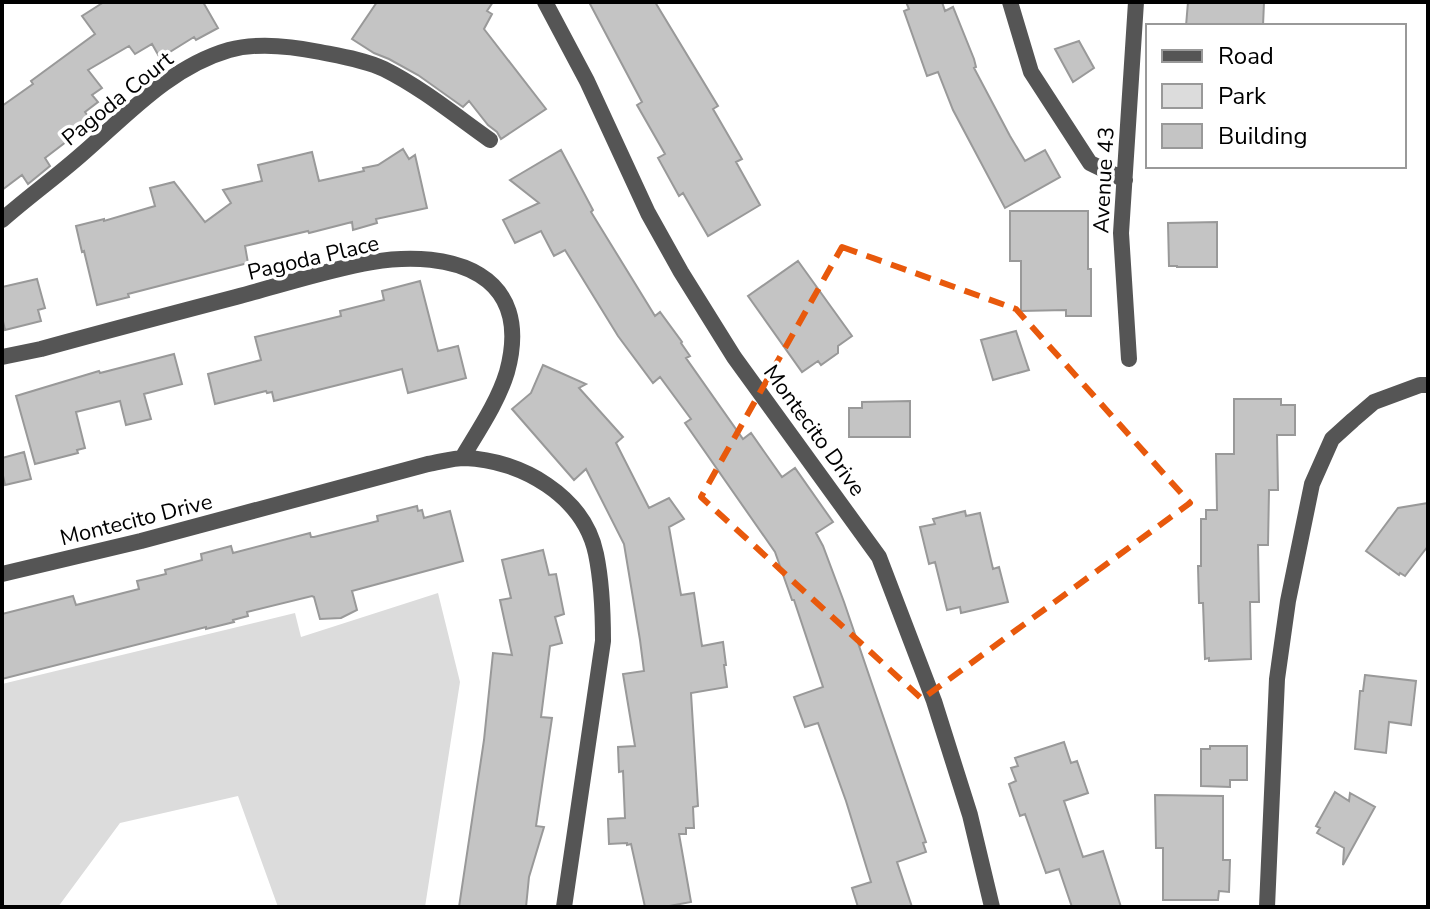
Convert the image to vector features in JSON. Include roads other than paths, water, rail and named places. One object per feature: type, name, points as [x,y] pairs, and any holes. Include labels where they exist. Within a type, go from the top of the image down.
[{"type":"street","name":"Montecito Drive","points":[[545,2],[587,81],[648,213],[681,272],[734,357],[879,557],[934,701],[970,815],[992,907]]},
{"type":"street","points":[[1010,2],[1031,72],[1090,163],[1125,180]]},
{"type":"street","name":"Avenue 43","points":[[1129,359],[1121,233],[1136,2]]},
{"type":"street","name":"Pagoda Court","points":[[2,220],[79,158],[162,84],[196,63],[231,49],[263,46],[302,48],[382,68],[490,140]]},
{"type":"street","name":"Pagoda Place","points":[[2,357],[373,262],[425,259],[454,263],[479,273],[499,291],[510,317],[513,341],[502,385],[462,458]]},
{"type":"street","points":[[1267,907],[1277,679],[1288,601],[1312,484],[1332,439],[1363,411],[1374,402],[1420,385],[1428,385]]},
{"type":"street","name":"Montecito Drive","points":[[2,574],[156,537],[428,464],[462,458],[493,462],[522,471],[554,490],[581,518],[596,551],[603,601],[603,641],[564,907]]}]
